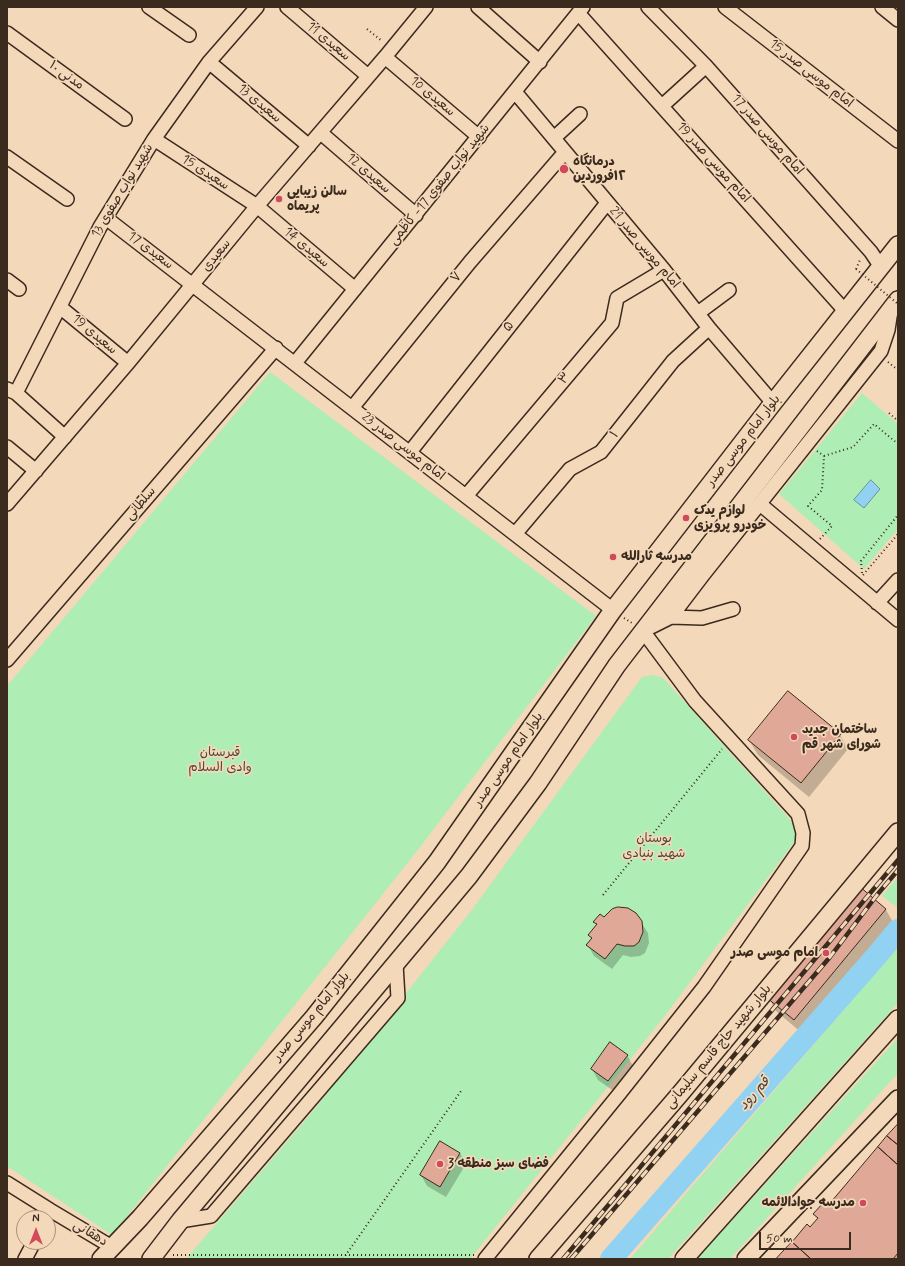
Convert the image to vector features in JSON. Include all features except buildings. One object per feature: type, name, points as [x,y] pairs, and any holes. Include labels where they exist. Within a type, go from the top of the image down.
[{"type":"main road","name":"بلوار امام موسی صدر","points":[[106,1253],[140,1218],[309,1022],[437,862],[613,610],[773,403],[898,245]]},
{"type":"main road","points":[[152,1257],[180,1221],[478,864],[538,783],[617,665],[896,305]]},
{"type":"main road","name":"بلوار شهید حاج قاسم سلیمانی","points":[[538,1259],[680,1094],[898,832]]},
{"type":"main road","points":[[684,1259],[898,1019]]},
{"type":"main road","points":[[746,1259],[898,1099]]},
{"type":"street","points":[[149,7],[189,35]]},
{"type":"street","name":"شهید نواب صفوی 13","points":[[12,391],[60,307],[100,227],[154,139],[209,62],[257,7]]},
{"type":"street","name":"سعیدی 11","points":[[287,7],[368,76]]},
{"type":"street","name":"سعیدی","points":[[7,504],[128,363],[257,206],[389,53],[426,7]]},
{"type":"street","points":[[478,7],[540,62]]},
{"type":"street","name":"امام موسی صدر 17","points":[[648,7],[706,66],[871,252],[881,267]]},
{"type":"street","name":"امام موسی صدر 15","points":[[725,7],[898,141]]},
{"type":"street","points":[[882,7],[898,20]]},
{"type":"street","name":"شهید نواب صفوی 17- کاظمی","points":[[295,363],[581,10]]},
{"type":"street","name":"امام موسی صدر 19","points":[[581,10],[662,106],[846,312]]},
{"type":"street","name":"مدنی ۱۰","points":[[7,33],[126,119]]},
{"type":"street","name":"سعیدی 10","points":[[389,53],[479,137]]},
{"type":"street","name":"سعیدی 13","points":[[209,62],[309,146]]},
{"type":"street","points":[[662,106],[706,66]]},
{"type":"street","name":"امام موسی صدر 21","points":[[515,92],[664,270],[709,328],[773,403]]},
{"type":"street","points":[[554,138],[580,114]]},
{"type":"street","name":"سعیدی 12","points":[[321,133],[416,215]]},
{"type":"street","name":"سعیدی 15","points":[[154,139],[257,206]]},
{"type":"street","name":"۷","points":[[352,408],[470,262],[565,152]]},
{"type":"street","points":[[7,157],[67,199]]},
{"type":"street","name":"۵","points":[[410,452],[608,203]]},
{"type":"street","name":"سعیدی 14","points":[[257,206],[355,289]]},
{"type":"street","name":"سعیدی 17","points":[[106,218],[193,284]]},
{"type":"street","name":"۳","points":[[466,496],[612,323],[617,298],[664,270]]},
{"type":"street","points":[[7,280],[19,289]]},
{"type":"street","name":"امام موسی صدر 23","points":[[193,284],[613,610]]},
{"type":"street","points":[[698,313],[729,290]]},
{"type":"street","points":[[486,1257],[620,1093],[704,987],[802,846],[803,834],[798,814],[695,700],[643,631],[670,617],[881,351],[896,305]]},
{"type":"street","name":"سعیدی 19","points":[[60,307],[128,363]]},
{"type":"street","name":"۱","points":[[515,534],[570,469],[601,452],[673,361],[709,328]]},
{"type":"street","name":"سلطانی","points":[[7,660],[276,348]]},
{"type":"street","points":[[12,391],[65,437]]},
{"type":"street","points":[[7,447],[36,471]]},
{"type":"street","points":[[760,504],[877,603],[897,618]]},
{"type":"street","points":[[877,603],[898,580]]},
{"type":"street","points":[[670,617],[702,618],[732,609]]},
{"type":"street","points":[[180,1221],[211,1216],[398,998],[396,964]]},
{"type":"street","name":"دهقانی","points":[[7,1183],[43,1210]]},
{"type":"street","name":"دهقانی","points":[[56,1219],[106,1253]]},
{"type":"street","points":[[25,1259],[30,1250]]},
{"type":"path","points":[[368,29],[389,53]]},
{"type":"path","points":[[860,260],[856,269],[896,305]]},
{"type":"path","points":[[888,362],[898,370]]},
{"type":"path","points":[[889,413],[898,421]]},
{"type":"path","points":[[819,540],[832,526],[808,506],[822,490],[824,456],[853,447],[874,424],[898,444]]},
{"type":"path","points":[[898,515],[861,561],[862,576],[898,534]]},
{"type":"path","points":[[613,610],[643,631]]},
{"type":"path","points":[[603,895],[730,739]]},
{"type":"path","points":[[343,1259],[461,1091]]},
{"type":"path","points":[[152,1257],[486,1257]]},
{"type":"green space","name":"قبرستان وادی السلام","points":[[270,372],[596,616],[417,851],[112,1235],[7,1166],[7,686]]},
{"type":"green space","points":[[862,393],[898,424],[898,529],[864,569],[779,494]]},
{"type":"green space","name":"بوستان شهید بنیادی","points":[[653,675],[663,678],[793,823],[796,832],[795,841],[664,1017],[470,1259],[186,1259],[309,1116],[471,911],[642,677]]},
{"type":"green space","points":[[898,877],[898,906],[897,907],[882,896]]},
{"type":"green space","points":[[898,946],[898,1003],[668,1259],[630,1259]]},
{"type":"green space","points":[[898,1038],[898,1073],[730,1259],[697,1259]]},
{"type":"water","points":[[871,480],[880,489],[864,508],[854,500]]},
{"type":"waterway","name":"قم رود","points":[[611,1259],[898,930]]},
{"type":"railway","points":[[563,1259],[898,860]]},
{"type":"railway","points":[[571,1259],[830,957],[898,870]]},
{"type":"place","name":"درمانگاه ١٢فروردین","points":[[564,169]]},
{"type":"place","name":"سالن زیبایی پریماه","points":[[279,199]]},
{"type":"place","name":"لوازم یدک خودرو پرویزی","points":[[686,518]]},
{"type":"place","name":"مدرسه ثارالله","points":[[613,557]]},
{"type":"place","name":"ساختمان جدید شورای شهر قم","points":[[794,737]]},
{"type":"place","name":"امام موسی صدر","points":[[826,953]]},
{"type":"place","name":"فضای سبز منطقه 3","points":[[440,1164]]},
{"type":"place","name":"مدرسه جوادالائمه","points":[[863,1203]]}]
